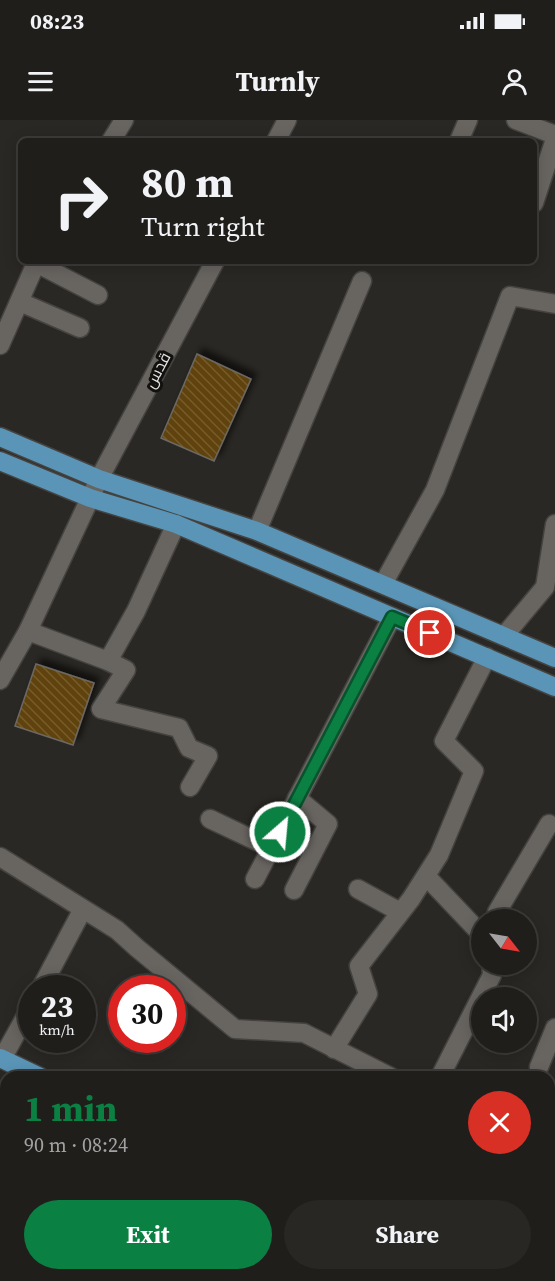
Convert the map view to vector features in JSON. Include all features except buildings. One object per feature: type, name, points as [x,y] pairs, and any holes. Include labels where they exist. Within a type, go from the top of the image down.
[{"type":"main road","points":[[0,437],[99,479],[257,531],[555,658]]},
{"type":"main road","points":[[0,461],[90,498],[176,524],[555,687]]},
{"type":"main road","points":[[1,1059],[27,1071]]},
{"type":"street","points":[[113,138],[124,120]]},
{"type":"street","points":[[278,138],[287,120]]},
{"type":"street","points":[[460,138],[468,120]]},
{"type":"street","points":[[516,120],[555,137],[537,194]]},
{"type":"street","points":[[0,345],[36,264]]},
{"type":"street","points":[[41,264],[98,295]]},
{"type":"street","name":"قدس","points":[[90,498],[213,264]]},
{"type":"street","points":[[257,531],[362,281]]},
{"type":"street","points":[[383,584],[435,490],[510,296],[555,304]]},
{"type":"street","points":[[20,302],[80,328]]},
{"type":"street","points":[[0,680],[27,631],[90,498]]},
{"type":"street","points":[[108,661],[136,611],[176,524]]},
{"type":"street","points":[[504,636],[545,586],[555,524]]},
{"type":"street","points":[[255,879],[392,617]]},
{"type":"street","points":[[27,631],[126,670],[101,709],[179,728],[189,748],[207,756],[190,788]]},
{"type":"street","points":[[334,1049],[368,994],[359,966],[439,855],[474,771],[444,741],[487,657]]},
{"type":"street","points":[[294,890],[328,824],[297,798]]},
{"type":"street","points":[[210,819],[271,848]]},
{"type":"street","points":[[499,909],[549,824]]},
{"type":"street","points":[[0,857],[117,930],[235,1029],[304,1033],[379,1071]]},
{"type":"street","points":[[426,876],[471,923]]},
{"type":"street","points":[[358,889],[400,912]]},
{"type":"street","points":[[47,975],[84,909]]},
{"type":"street","points":[[443,1071],[492,975]]},
{"type":"street","points":[[539,1067],[555,1028]]},
{"type":"street","points":[[1,1059],[18,1029]]},
{"type":"route","points":[[280,832],[392,617],[430,633]]}]
